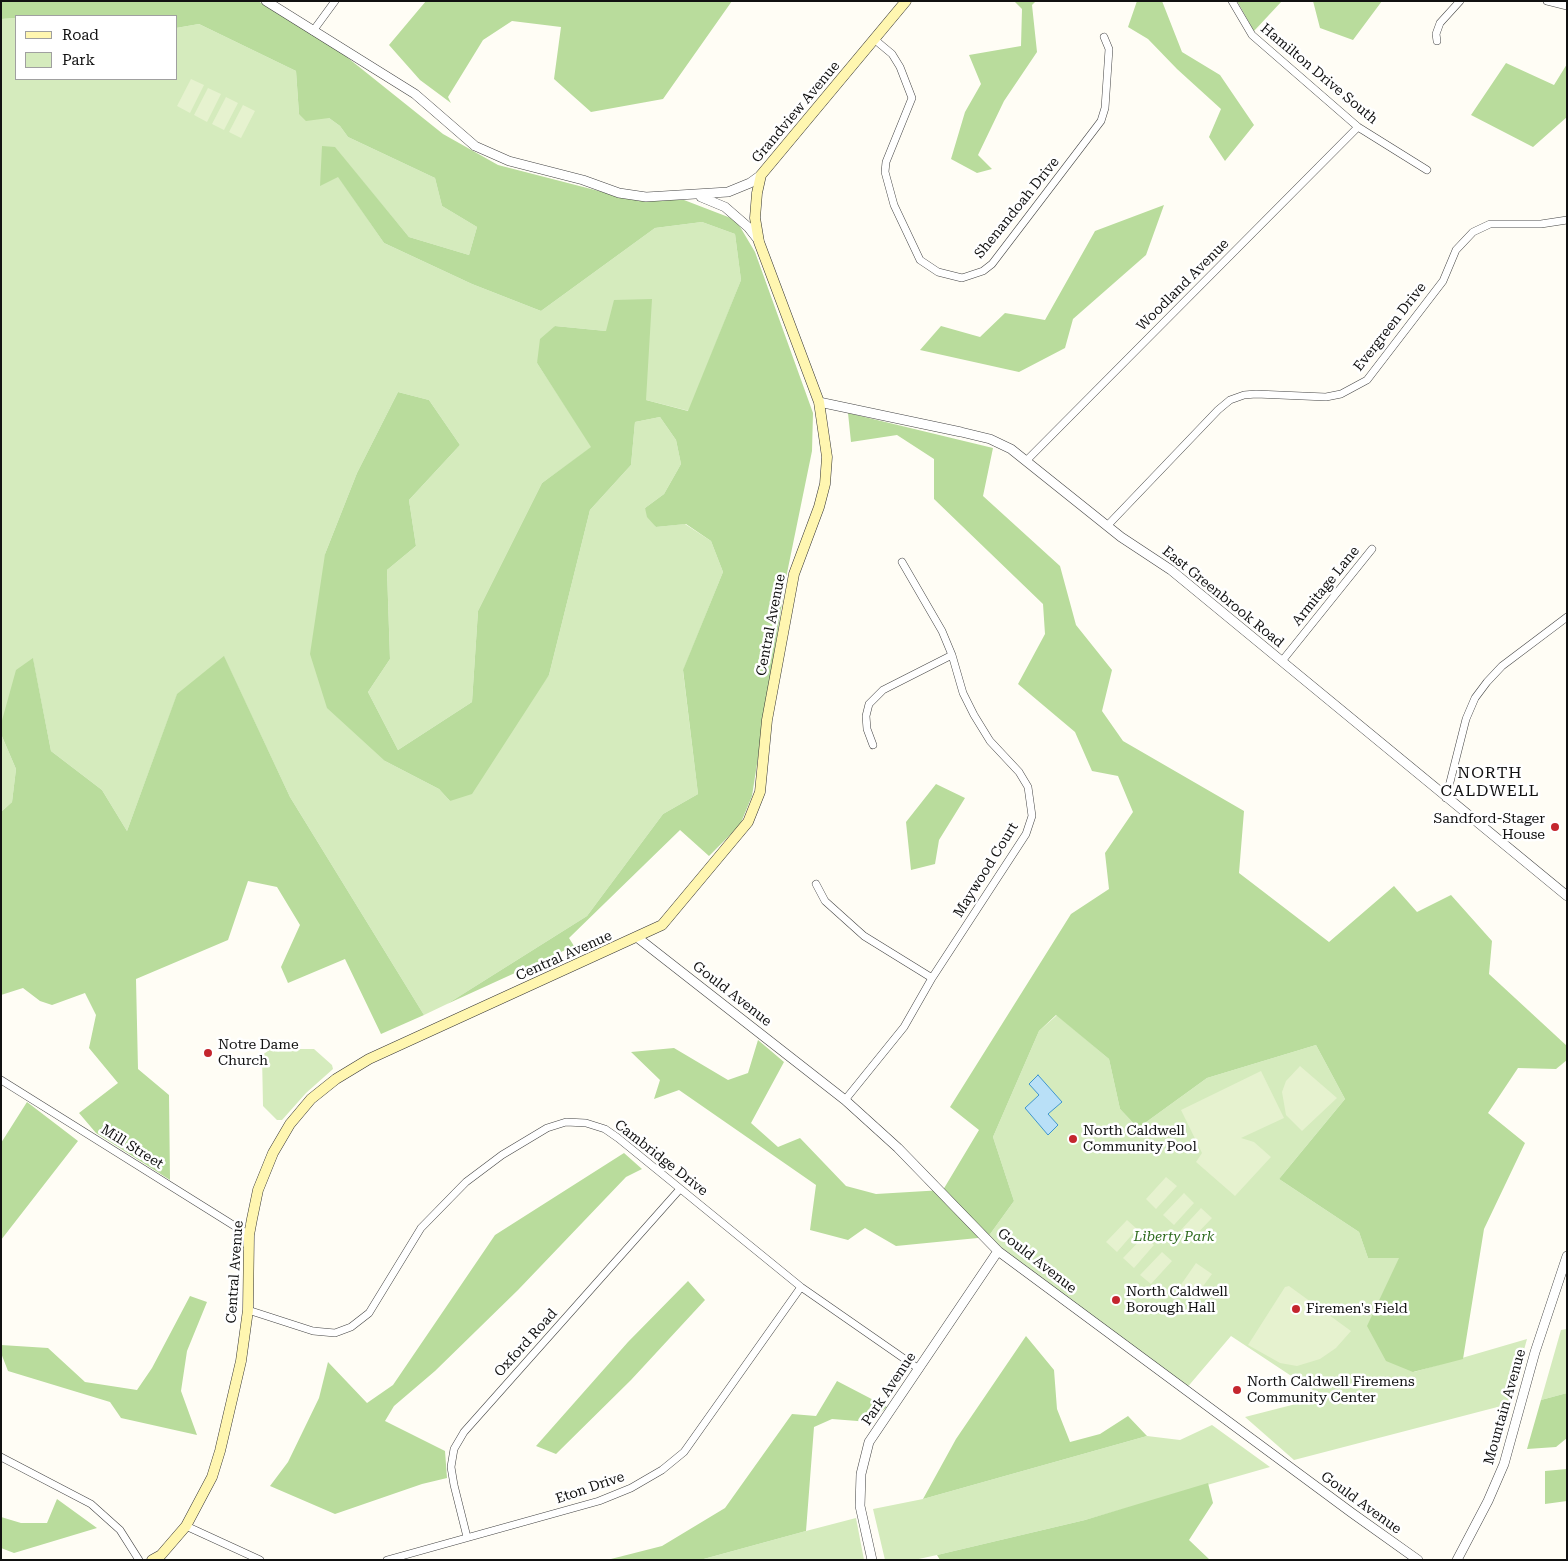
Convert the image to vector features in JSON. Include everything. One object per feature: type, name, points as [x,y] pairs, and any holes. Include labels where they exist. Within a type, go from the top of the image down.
[{"type":"main road","name":"Grandview Avenue","points":[[775,285],[759,242],[755,218],[761,175],[906,1]]},
{"type":"main road","name":"Central Avenue","points":[[152,1560],[161,1555],[186,1526],[212,1477],[220,1452],[241,1361],[248,1310],[249,1235],[258,1190],[273,1153],[290,1124],[312,1099],[336,1078],[378,1055],[638,938],[662,925],[739,835],[755,807],[760,792],[767,720],[794,574],[825,484],[826,443],[818,402],[775,285]]},
{"type":"street","points":[[266,1],[415,94],[466,140],[489,153],[534,169],[583,180],[619,193],[646,197],[728,192],[750,183],[761,175]]},
{"type":"street","points":[[313,31],[335,1]]},
{"type":"street","name":"Hamilton Drive South","points":[[1232,1],[1252,35],[1358,127],[1427,170]]},
{"type":"street","points":[[1437,41],[1436,34],[1440,23],[1460,1]]},
{"type":"street","points":[[1546,1],[1567,6]]},
{"type":"street","name":"Shenandoah Drive","points":[[874,39],[892,54],[900,67],[912,98],[886,162],[885,172],[894,205],[920,260],[938,272],[962,278],[972,276],[992,264],[1100,122],[1105,108],[1109,49],[1104,37]]},
{"type":"street","name":"Woodland Avenue","points":[[1026,461],[1358,127]]},
{"type":"street","points":[[698,195],[725,207],[748,227],[759,242]]},
{"type":"street","name":"Evergreen Drive","points":[[1107,526],[1218,410],[1230,400],[1244,395],[1256,394],[1326,397],[1341,394],[1367,380],[1443,281],[1456,250],[1473,232],[1490,224],[1541,224],[1567,220]]},
{"type":"street","name":"East Greenbrook Road","points":[[818,402],[990,439],[1011,449],[1107,526],[1172,570],[1282,662],[1412,766],[1446,798],[1567,896]]},
{"type":"street","name":"Armitage Lane","points":[[1282,662],[1372,549]]},
{"type":"street","name":"Maywood Court","points":[[845,1100],[904,1027],[932,978],[1026,834],[1032,816],[1028,787],[1019,772],[990,741],[974,715],[942,632],[902,562]]},
{"type":"street","points":[[1446,798],[1466,719],[1475,698],[1502,666],[1567,618]]},
{"type":"street","points":[[873,744],[867,729],[866,716],[868,704],[883,690],[952,655]]},
{"type":"street","points":[[816,884],[825,901],[864,936],[932,978]]},
{"type":"street","name":"Gould Avenue","points":[[638,938],[845,1100],[898,1148],[998,1251],[1344,1508],[1418,1560]]},
{"type":"street","name":"Mill Street","points":[[1,1080],[249,1235]]},
{"type":"street","name":"Cambridge Drive","points":[[248,1310],[312,1331],[335,1332],[352,1327],[369,1313],[421,1228],[466,1182],[502,1155],[547,1128],[560,1124],[586,1123],[605,1129],[801,1287],[919,1369]]},
{"type":"street","name":"Oxford Road","points":[[467,1537],[451,1467],[454,1449],[464,1432],[680,1189]]},
{"type":"street","name":"Park Avenue","points":[[872,1560],[860,1506],[861,1474],[869,1442],[998,1251]]},
{"type":"street","name":"Mountain Avenue","points":[[1457,1560],[1488,1501],[1504,1464],[1535,1352],[1567,1256]]},
{"type":"street","name":"Eton Drive","points":[[387,1560],[599,1501],[632,1488],[662,1470],[684,1452],[801,1287]]},
{"type":"street","points":[[1,1457],[90,1504],[120,1530],[139,1560]]},
{"type":"street","points":[[186,1526],[260,1560]]},
{"type":"green space","points":[[1,1],[258,1],[338,50],[443,134],[498,165],[626,198],[684,200],[736,220],[755,252],[813,413],[812,451],[786,578],[752,796],[740,825],[709,856],[680,830],[569,938],[574,946],[447,1004],[587,916],[663,814],[698,794],[683,670],[723,572],[711,541],[686,524],[656,527],[647,517],[645,508],[664,494],[681,464],[676,440],[660,417],[635,422],[631,465],[590,510],[549,675],[472,794],[450,801],[439,789],[385,761],[327,708],[310,654],[325,554],[357,473],[398,392],[429,400],[460,445],[409,500],[416,546],[387,570],[390,659],[368,692],[398,750],[472,702],[478,611],[542,483],[591,447],[537,363],[540,339],[555,326],[606,331],[614,300],[652,299],[646,400],[688,411],[741,280],[735,234],[702,222],[655,228],[541,311],[472,284],[384,243],[338,177],[320,186],[322,146],[335,147],[409,237],[469,255],[477,227],[442,206],[435,178],[348,137],[340,126],[329,118],[306,121],[299,114],[296,71],[199,24],[178,28],[178,15],[15,15],[15,18],[1,19]]},
{"type":"green space","points":[[426,1],[732,1],[663,99],[591,112],[554,79],[561,27],[512,21],[483,40],[448,97],[451,103],[420,80],[389,45]]},
{"type":"green space","points":[[1014,1],[1036,1],[1032,5],[1037,52],[1004,101],[978,155],[992,169],[977,173],[951,159],[965,112],[981,84],[969,55],[1021,46],[1022,9]]},
{"type":"green space","points":[[1137,1],[1162,1],[1182,52],[1220,75],[1254,125],[1225,161],[1209,137],[1221,109],[1177,69],[1148,39],[1128,27]]},
{"type":"green space","points":[[1237,1],[1282,1],[1254,31]]},
{"type":"green space","points":[[1313,1],[1382,1],[1353,40],[1320,28]]},
{"type":"green space","points":[[15,18],[15,80],[178,80],[178,28],[199,24],[296,71],[299,114],[329,118],[340,126],[348,137],[435,178],[442,206],[477,227],[469,255],[409,237],[334,147],[320,185],[338,176],[384,243],[472,284],[541,311],[655,228],[702,222],[735,234],[741,280],[689,411],[646,400],[606,331],[555,326],[537,363],[592,447],[542,483],[478,611],[472,702],[398,750],[368,692],[390,659],[387,570],[416,546],[409,500],[460,445],[429,400],[398,392],[357,473],[325,554],[385,761],[439,789],[450,801],[549,675],[590,510],[631,465],[635,422],[660,417],[676,440],[681,464],[664,494],[645,508],[656,527],[685,524],[711,541],[723,572],[683,671],[698,794],[663,814],[587,916],[447,1004],[424,1015],[290,797],[224,657],[177,695],[127,831],[102,790],[51,751],[33,659],[1,724],[1,19]]},
{"type":"green space","points":[[1506,63],[1554,85],[1567,64],[1567,117],[1533,147],[1471,115]]},
{"type":"green space","points":[[191,79],[204,85],[190,113],[177,106]]},
{"type":"green space","points":[[208,88],[221,94],[207,122],[194,115]]},
{"type":"green space","points":[[226,97],[238,103],[224,130],[212,124]]},
{"type":"green space","points":[[243,105],[255,111],[241,138],[229,132]]},
{"type":"green space","points":[[1164,205],[1146,255],[1073,319],[1065,348],[1019,372],[920,350],[941,326],[980,337],[1005,313],[1045,320],[1095,231]]},
{"type":"green space","points":[[848,413],[993,448],[983,496],[1060,566],[1076,625],[1112,670],[1102,711],[1123,741],[1244,811],[1239,873],[1329,942],[1394,886],[1417,912],[1451,895],[1492,941],[1489,974],[1567,1046],[1567,1060],[1556,1069],[1518,1068],[1488,1113],[1525,1143],[1484,1229],[1463,1359],[1413,1372],[1386,1361],[1367,1326],[1399,1258],[1368,1258],[1359,1232],[1279,1179],[1345,1099],[1316,1045],[1207,1078],[1138,1128],[1120,1109],[1109,1059],[1056,1015],[1039,1031],[993,1137],[1014,1201],[988,1237],[896,1246],[865,1228],[848,1240],[810,1230],[816,1185],[679,1090],[654,1099],[660,1080],[631,1052],[674,1048],[728,1080],[748,1073],[758,1040],[784,1062],[751,1123],[778,1147],[800,1138],[846,1186],[876,1194],[943,1190],[979,1130],[950,1107],[1071,914],[1109,889],[1105,853],[1133,812],[1118,776],[1092,771],[1075,732],[1018,684],[1045,634],[1043,604],[934,499],[934,459],[897,435],[851,442]]},
{"type":"green space","points":[[224,656],[290,797],[424,1015],[381,1034],[345,959],[288,983],[281,967],[300,925],[277,887],[248,881],[228,940],[136,979],[138,1069],[169,1095],[170,1180],[96,1133],[79,1113],[118,1083],[89,1048],[96,1015],[85,993],[52,1005],[40,1001],[23,988],[1,995],[1,812],[12,802],[16,769],[1,734],[1,724],[16,670],[33,658],[51,751],[102,790],[127,831],[177,694]]},
{"type":"green space","points":[[1,734],[16,769],[12,802],[1,812]]},
{"type":"green space","points":[[936,784],[965,798],[939,840],[935,864],[911,870],[906,822]]},
{"type":"green space","name":"Liberty Park","points":[[1057,1015],[1109,1059],[1120,1109],[1138,1128],[1207,1078],[1316,1045],[1345,1099],[1279,1179],[1359,1232],[1368,1258],[1400,1258],[1368,1326],[1414,1372],[1527,1339],[1509,1404],[1294,1460],[1245,1417],[1323,1397],[1231,1336],[1185,1390],[988,1237],[1014,1201],[993,1137],[1039,1031]]},
{"type":"green space","points":[[271,1049],[314,1049],[332,1065],[333,1069],[306,1093],[282,1120],[277,1120],[263,1106],[262,1055]]},
{"type":"green space","points":[[1300,1066],[1337,1098],[1302,1131],[1286,1115],[1282,1092],[1286,1081]]},
{"type":"green space","points":[[1261,1071],[1284,1118],[1241,1138],[1254,1142],[1271,1157],[1235,1196],[1196,1162],[1202,1153],[1181,1110]]},
{"type":"green space","points":[[27,1102],[78,1141],[1,1240],[1,1143]]},
{"type":"green space","points":[[624,1153],[642,1169],[626,1177],[518,1290],[435,1371],[394,1406],[385,1421],[445,1451],[447,1478],[422,1484],[335,1514],[270,1486],[288,1462],[319,1398],[328,1362],[367,1403],[393,1385],[495,1235]]},
{"type":"green space","points":[[1166,1177],[1177,1186],[1156,1209],[1146,1199]]},
{"type":"green space","points":[[1184,1193],[1194,1203],[1174,1225],[1163,1215]]},
{"type":"green space","points":[[1201,1208],[1212,1218],[1191,1240],[1180,1231]]},
{"type":"green space","points":[[1127,1220],[1137,1229],[1117,1252],[1106,1242]]},
{"type":"green space","points":[[1144,1236],[1154,1245],[1134,1268],[1123,1258]]},
{"type":"green space","points":[[1162,1252],[1172,1261],[1151,1284],[1140,1275]]},
{"type":"green space","points":[[1196,1263],[1212,1274],[1193,1300],[1178,1289]]},
{"type":"green space","points":[[688,1281],[705,1300],[631,1380],[556,1454],[536,1446],[628,1342]]},
{"type":"green space","name":"Firemen's Field","points":[[1289,1286],[1351,1331],[1336,1348],[1320,1359],[1297,1366],[1280,1363],[1248,1345],[1285,1287]]},
{"type":"green space","points":[[190,1296],[207,1302],[187,1351],[181,1391],[197,1435],[121,1418],[110,1402],[8,1371],[1,1353],[1,1345],[48,1348],[85,1382],[137,1390],[152,1368]]},
{"type":"green space","points":[[1567,1329],[1567,1393],[1541,1400],[1561,1330]]},
{"type":"green space","points":[[1026,1336],[1054,1370],[1057,1409],[1070,1442],[1100,1434],[1128,1416],[1147,1436],[923,1499],[956,1439]]},
{"type":"green space","points":[[837,1381],[887,1407],[870,1422],[832,1419],[814,1427],[806,1531],[700,1560],[607,1560],[662,1546],[725,1508],[792,1414],[816,1416]]},
{"type":"green space","points":[[1567,1393],[1567,1438],[1556,1447],[1527,1449],[1541,1400]]},
{"type":"green space","points":[[1212,1425],[1270,1467],[1085,1520],[914,1560],[885,1560],[873,1509],[923,1499],[1147,1436],[1180,1440]]},
{"type":"green space","points":[[1567,1469],[1567,1501],[1545,1504],[1545,1471]]},
{"type":"green space","points":[[1208,1483],[1213,1503],[1189,1540],[1210,1560],[940,1560],[937,1555],[1085,1520]]},
{"type":"green space","points":[[57,1499],[97,1528],[14,1553],[1,1548],[1,1517],[21,1523],[47,1523]]},
{"type":"green space","points":[[856,1518],[864,1560],[700,1560],[806,1531]]},
{"type":"water","points":[[1038,1075],[1062,1102],[1048,1114],[1058,1125],[1048,1135],[1025,1108],[1039,1095],[1029,1084]]},
{"type":"place","name":"Sandford-Stager House","points":[[1555,827]]},
{"type":"place","name":"Notre Dame Church","points":[[208,1053]]},
{"type":"place","name":"North Caldwell Community Pool","points":[[1073,1139]]},
{"type":"place","name":"North Caldwell Borough Hall","points":[[1116,1300]]},
{"type":"place","name":"Firemen's Field","points":[[1296,1309]]},
{"type":"place","name":"North Caldwell Firemens Community Center","points":[[1237,1390]]},
{"type":"district","name":"NORTH CALDWELL","points":[[1490,782]]}]
